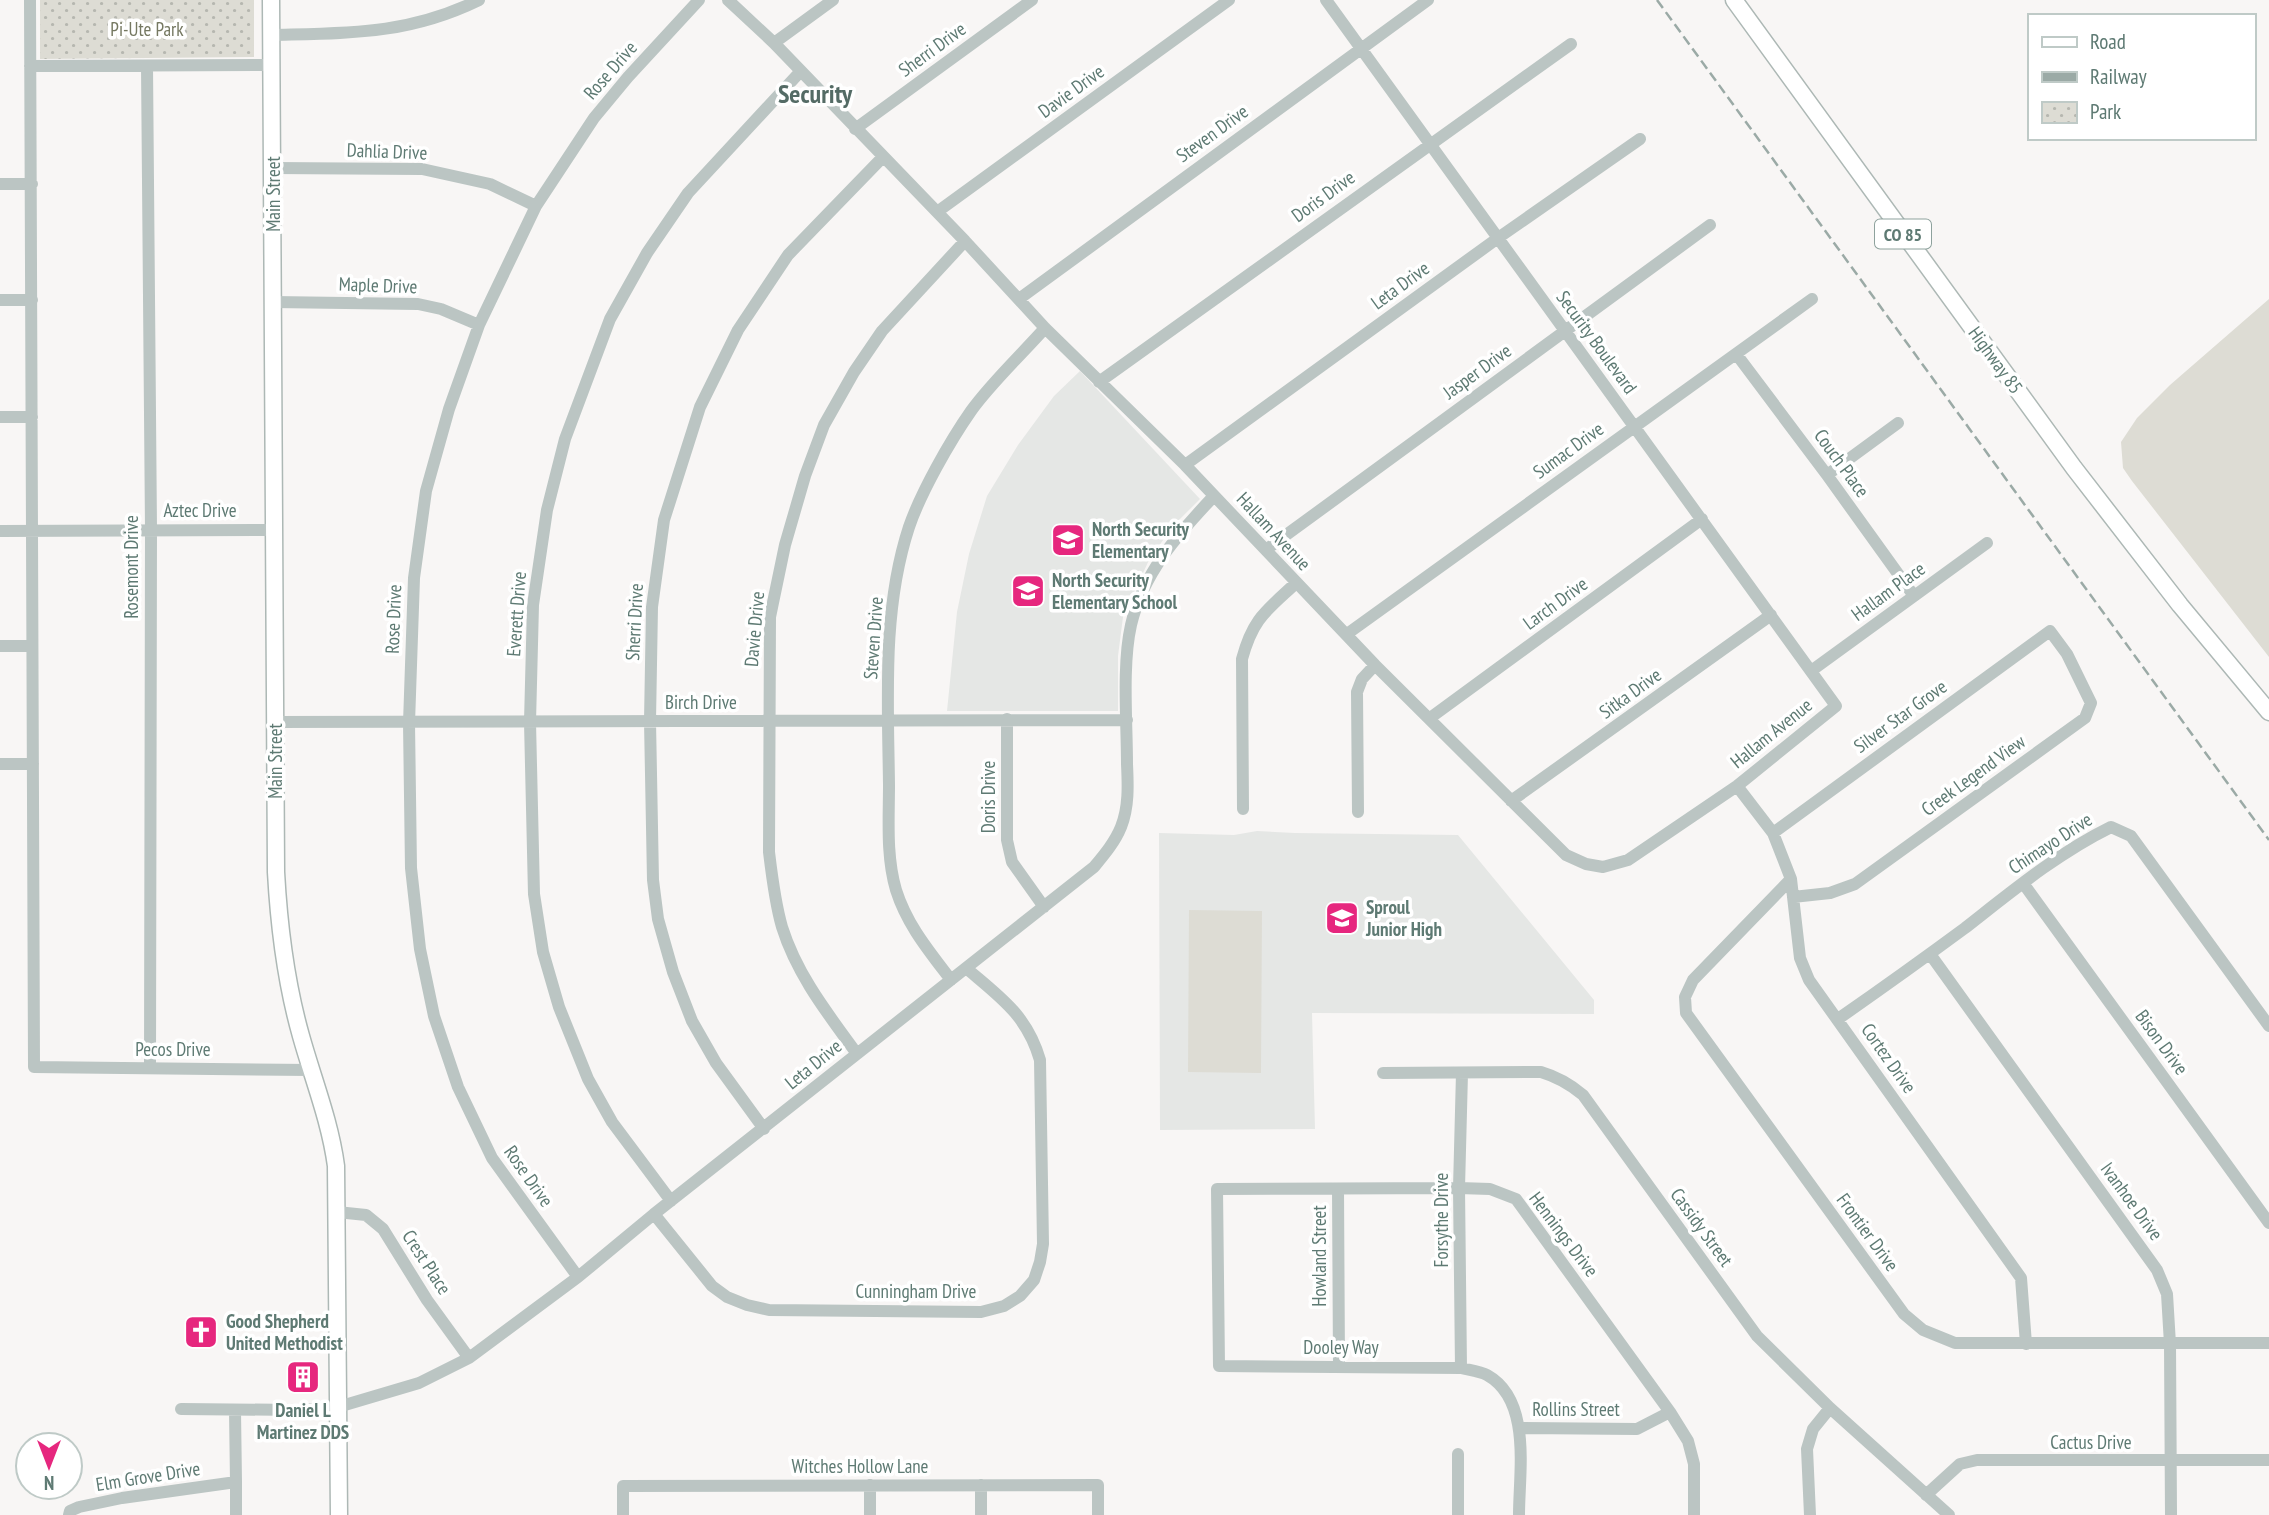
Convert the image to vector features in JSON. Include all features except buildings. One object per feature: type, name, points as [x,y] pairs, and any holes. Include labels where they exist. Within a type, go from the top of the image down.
[{"type":"main road","name":"Main Street","points":[[271,0],[275,847],[278,901],[292,997],[334,1149],[337,1212],[338,1515]]},
{"type":"main road","name":"Highway 85","points":[[1734,0],[2074,468],[2180,605],[2269,712]]},
{"type":"street","points":[[0,764],[33,764],[30,0]]},
{"type":"street","points":[[271,35],[368,33],[454,12],[479,0]]},
{"type":"street","name":"Rose Drive","points":[[578,1277],[492,1158],[458,1087],[434,1016],[420,949],[411,868],[409,723],[414,578],[426,491],[449,409],[479,325],[536,206],[594,118],[699,0]]},
{"type":"street","name":"Hallam Avenue","points":[[728,0],[774,43],[1045,328],[1185,465],[1375,664],[1566,855],[1586,864],[1603,866],[1628,860],[1737,786],[1836,706]]},
{"type":"street","points":[[774,43],[833,0]]},
{"type":"street","name":"Sherri Drive","points":[[855,128],[1032,0]]},
{"type":"street","name":"Davie Drive","points":[[937,212],[1229,0]]},
{"type":"street","name":"Security Boulevard","points":[[1326,0],[1836,706]]},
{"type":"street","name":"Steven Drive","points":[[1019,299],[1428,0]]},
{"type":"street","name":"Doris Drive","points":[[1099,382],[1571,44]]},
{"type":"street","points":[[30,66],[271,65]]},
{"type":"street","name":"Rosemont Drive","points":[[147,66],[150,1068]]},
{"type":"street","name":"Everett Drive","points":[[671,1201],[612,1122],[588,1079],[559,1007],[543,952],[534,894],[530,722],[533,605],[547,510],[565,439],[610,319],[647,253],[688,193],[800,72]]},
{"type":"street","name":"Leta Drive","points":[[1185,465],[1498,238],[1640,139]]},
{"type":"street","name":"Sherri Drive","points":[[764,1129],[716,1063],[692,1021],[673,972],[658,919],[653,880],[650,721],[652,607],[664,520],[700,407],[738,330],[788,255],[882,158]]},
{"type":"street","name":"Dahlia Drive","points":[[273,168],[422,169],[490,184],[536,206]]},
{"type":"street","points":[[0,184],[32,184]]},
{"type":"street","name":"Jasper Drive","points":[[1267,548],[1710,225]]},
{"type":"street","name":"Davie Drive","points":[[857,1054],[807,985],[783,928],[769,852],[770,617],[785,545],[805,476],[824,425],[854,372],[882,331],[965,241]]},
{"type":"street","name":"Sumac Drive","points":[[1347,634],[1812,299]]},
{"type":"street","points":[[0,300],[32,300]]},
{"type":"street","name":"Maple Drive","points":[[273,302],[418,304],[440,309],[479,325]]},
{"type":"street","name":"Steven Drive","points":[[951,980],[915,932],[904,912],[895,887],[890,859],[888,721],[892,604],[909,527],[939,464],[972,409],[1045,328]]},
{"type":"street","name":"Couch Place","points":[[1737,355],[1828,475],[1914,596]]},
{"type":"street","points":[[0,417],[32,417]]},
{"type":"street","points":[[1828,475],[1898,423]]},
{"type":"street","name":"Leta Drive","points":[[181,1409],[235,1411],[338,1407],[409,1387],[469,1358],[578,1277],[1094,866],[1108,850],[1121,828],[1128,802],[1128,650],[1137,603],[1163,555],[1214,496]]},
{"type":"street","name":"Larch Drive","points":[[1430,718],[1702,519]]},
{"type":"street","name":"Aztec Drive","points":[[0,531],[273,530]]},
{"type":"street","name":"Hallam Place","points":[[1811,671],[1987,543]]},
{"type":"street","points":[[1242,809],[1242,659],[1247,640],[1257,620],[1296,583]]},
{"type":"street","name":"Sitka Drive","points":[[1511,801],[1771,615]]},
{"type":"street","name":"Silver Star Grove","points":[[1773,833],[2050,631]]},
{"type":"street","name":"Creek Legend View","points":[[1793,897],[1829,893],[1855,884],[2085,718],[2091,703],[2067,654],[2050,631]]},
{"type":"street","points":[[0,646],[32,646]]},
{"type":"street","points":[[1358,812],[1357,692],[1362,679],[1375,664]]},
{"type":"street","name":"Doris Drive","points":[[1007,719],[1007,840],[1012,862],[1044,907]]},
{"type":"street","name":"Birch Drive","points":[[275,722],[1127,720]]},
{"type":"street","name":"Pecos Drive","points":[[33,764],[34,1067],[311,1070]]},
{"type":"street","name":"Cortez Drive","points":[[1737,786],[1773,833],[1791,878],[1800,958],[1809,980],[2021,1278],[2026,1344]]},
{"type":"street","name":"Chimayo Drive","points":[[1838,1019],[2024,883],[2091,837],[2111,827],[2131,836],[2269,1026]]},
{"type":"street","name":"Frontier Drive","points":[[1791,878],[1693,980],[1685,997],[1686,1013],[1904,1314],[1923,1329],[1955,1343],[2269,1343]]},
{"type":"street","name":"Bison Drive","points":[[2024,883],[2269,1223]]},
{"type":"street","name":"Ivanhoe Drive","points":[[1930,954],[2157,1270],[2167,1294],[2170,1344],[2171,1515]]},
{"type":"street","name":"Cunningham Drive","points":[[654,1214],[712,1286],[727,1297],[769,1310],[981,1312],[1004,1306],[1020,1296],[1034,1280],[1043,1244],[1040,1060],[1025,1023],[1011,1006],[966,968]]},
{"type":"street","name":"Cassidy Street","points":[[1383,1073],[1541,1072],[1569,1083],[1584,1096],[1757,1336],[1830,1408],[1949,1515]]},
{"type":"street","name":"Forsythe Drive","points":[[1461,1368],[1459,1188],[1462,1073]]},
{"type":"street","name":"Hennings Drive","points":[[1217,1189],[1490,1189],[1516,1199],[1670,1412],[1688,1441],[1694,1464],[1694,1515]]},
{"type":"street","name":"Dooley Way","points":[[1217,1189],[1219,1366],[1461,1368],[1486,1374],[1504,1388],[1513,1403],[1519,1428],[1519,1515]]},
{"type":"street","name":"Howland Street","points":[[1338,1189],[1339,1366]]},
{"type":"street","name":"Crest Place","points":[[337,1212],[366,1215],[383,1228],[427,1300],[469,1358]]},
{"type":"street","points":[[1810,1515],[1807,1450],[1813,1429],[1830,1408]]},
{"type":"street","points":[[235,1411],[236,1515]]},
{"type":"street","name":"Rollins Street","points":[[1519,1428],[1637,1429],[1670,1412]]},
{"type":"street","points":[[1458,1454],[1458,1515]]},
{"type":"street","name":"Cactus Drive","points":[[1926,1496],[1960,1464],[1978,1460],[2269,1460]]},
{"type":"street","name":"Elm Grove Drive","points":[[69,1515],[70,1511],[79,1507],[122,1498],[236,1482]]},
{"type":"street","points":[[870,1485],[870,1515]]},
{"type":"street","points":[[981,1485],[981,1515]]},
{"type":"street","name":"Witches Hollow Lane","points":[[623,1515],[623,1486],[1098,1485],[1098,1515]]},
{"type":"shaded area","name":"North Security Elementary","points":[[1080,371],[1200,499],[1173,526],[1149,560],[1123,617],[1118,656],[1118,711],[947,711],[957,612],[969,554],[987,496],[1018,445],[1054,396]]},
{"type":"shaded area","name":"Sproul Junior High","points":[[1257,831],[1458,835],[1594,1000],[1594,1014],[1312,1013],[1315,1129],[1160,1130],[1159,833],[1234,835]]},
{"type":"green space","name":"Pi-Ute Park","points":[[40,0],[254,0],[254,57],[40,59]]},
{"type":"green space","points":[[2269,299],[2269,657],[2123,468],[2121,442],[2137,418],[2170,385]]},
{"type":"green space","points":[[1189,910],[1262,911],[1261,1073],[1188,1072]]},
{"type":"railway","points":[[1657,0],[2269,840]]},
{"type":"place","name":"North Security Elementary","points":[[1068,540]]},
{"type":"place","name":"North Security Elementary School","points":[[1028,591]]},
{"type":"place","name":"Sproul Junior High","points":[[1342,918]]},
{"type":"place","name":"Good Shepherd United Methodist","points":[[201,1332]]},
{"type":"place","name":"Daniel L Martinez DDS","points":[[303,1377]]},
{"type":"district","name":"Security","points":[[815,93]]}]
